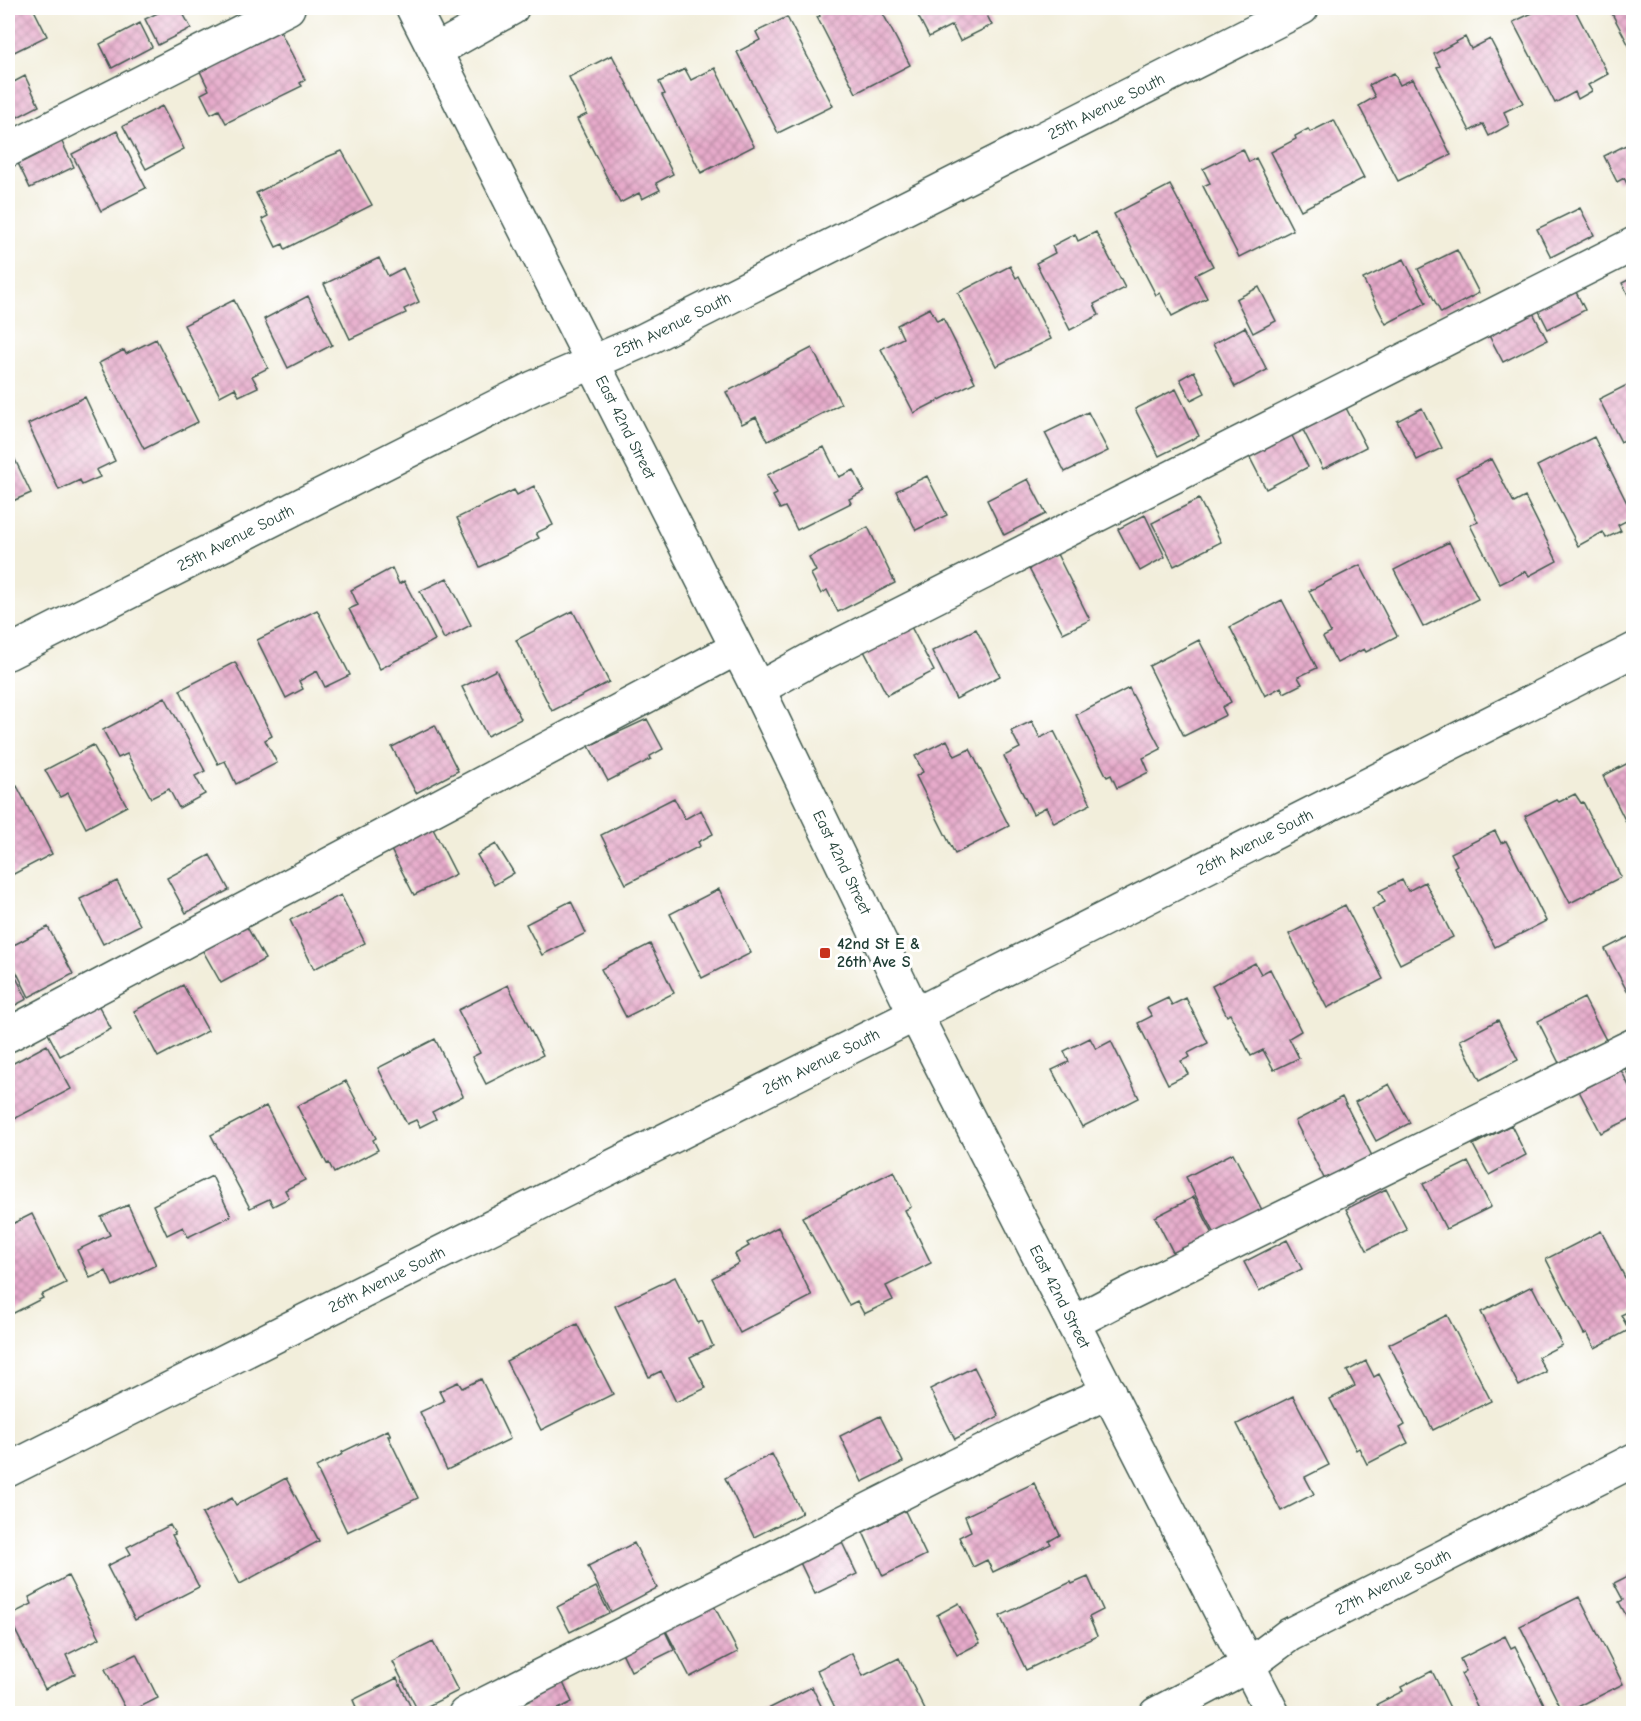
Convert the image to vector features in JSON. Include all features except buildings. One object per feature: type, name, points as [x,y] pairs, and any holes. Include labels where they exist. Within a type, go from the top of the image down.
[{"type":"street","points":[[8,150],[288,8]]},
{"type":"street","name":"East 42nd Street","points":[[413,8],[758,689],[915,1014],[1273,1713]]},
{"type":"street","points":[[435,51],[512,8]]},
{"type":"street","name":"25th Avenue South","points":[[8,653],[533,388],[642,341],[1302,8]]},
{"type":"street","points":[[758,689],[820,655],[1634,244]]},
{"type":"street","points":[[8,1035],[737,648]]},
{"type":"street","name":"26th Avenue South","points":[[8,1470],[964,990],[1634,650]]},
{"type":"street","points":[[1073,1323],[1139,1288],[1634,1045]]},
{"type":"street","points":[[465,1713],[1044,1421],[1109,1392]]},
{"type":"street","name":"27th Avenue South","points":[[1156,1713],[1249,1665],[1289,1635],[1634,1460]]},
{"type":"place","name":"42nd St E & 26th Ave S","points":[[825,953]]}]
